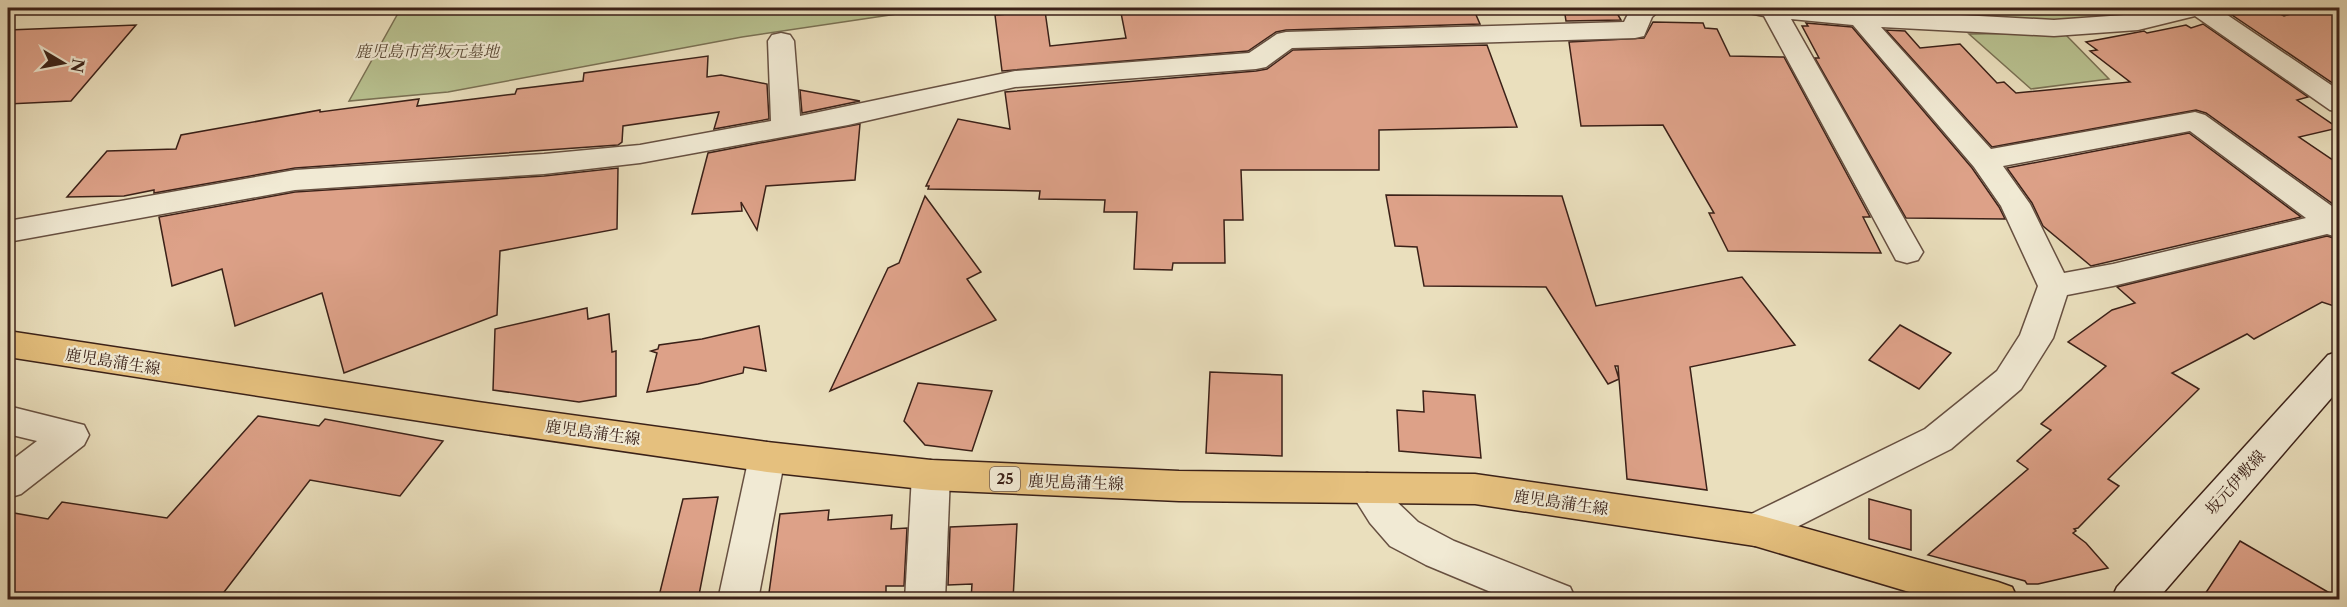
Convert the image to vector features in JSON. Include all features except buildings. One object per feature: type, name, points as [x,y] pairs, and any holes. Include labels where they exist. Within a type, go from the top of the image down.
[{"type":"main road","name":"鹿児島蒲生線","points":[[8,344],[478,417],[767,457],[931,476],[1179,486],[1475,489],[1755,530],[1998,600]]},
{"type":"street","points":[[8,232],[295,180],[544,164],[640,154],[894,107],[966,88],[1015,79],[1256,61],[1286,40],[1635,30],[1640,13],[1649,8]]},
{"type":"street","points":[[1766,8],[1858,12],[1909,22],[2054,28],[2138,22],[2194,8]]},
{"type":"street","points":[[1766,8],[1908,252]]},
{"type":"street","points":[[2201,8],[2340,104]]},
{"type":"street","points":[[1755,530],[1938,439],[2009,380],[2036,338],[2054,286],[2015,204],[1984,160],[1872,33],[1858,12]]},
{"type":"street","points":[[781,41],[786,127]]},
{"type":"street","points":[[1984,160],[2195,121],[2336,225]]},
{"type":"street","points":[[2054,286],[2336,225]]},
{"type":"street","name":"坂元伊敷線","points":[[2131,600],[2336,374]]},
{"type":"street","points":[[8,420],[71,435],[8,483]]},
{"type":"street","points":[[738,600],[767,457]]},
{"type":"street","points":[[925,600],[931,476]]},
{"type":"street","points":[[1367,488],[1383,512],[1404,534],[1440,553],[1556,600]]},
{"type":"green space","name":"鹿児島市営坂元墓地","points":[[401,8],[996,8],[897,14],[742,37],[448,92],[349,101]]},
{"type":"green space","points":[[1910,8],[2163,8],[2075,21],[2016,22],[1927,19]]},
{"type":"green space","points":[[2064,33],[2109,79],[2031,89],[1969,34]]}]
